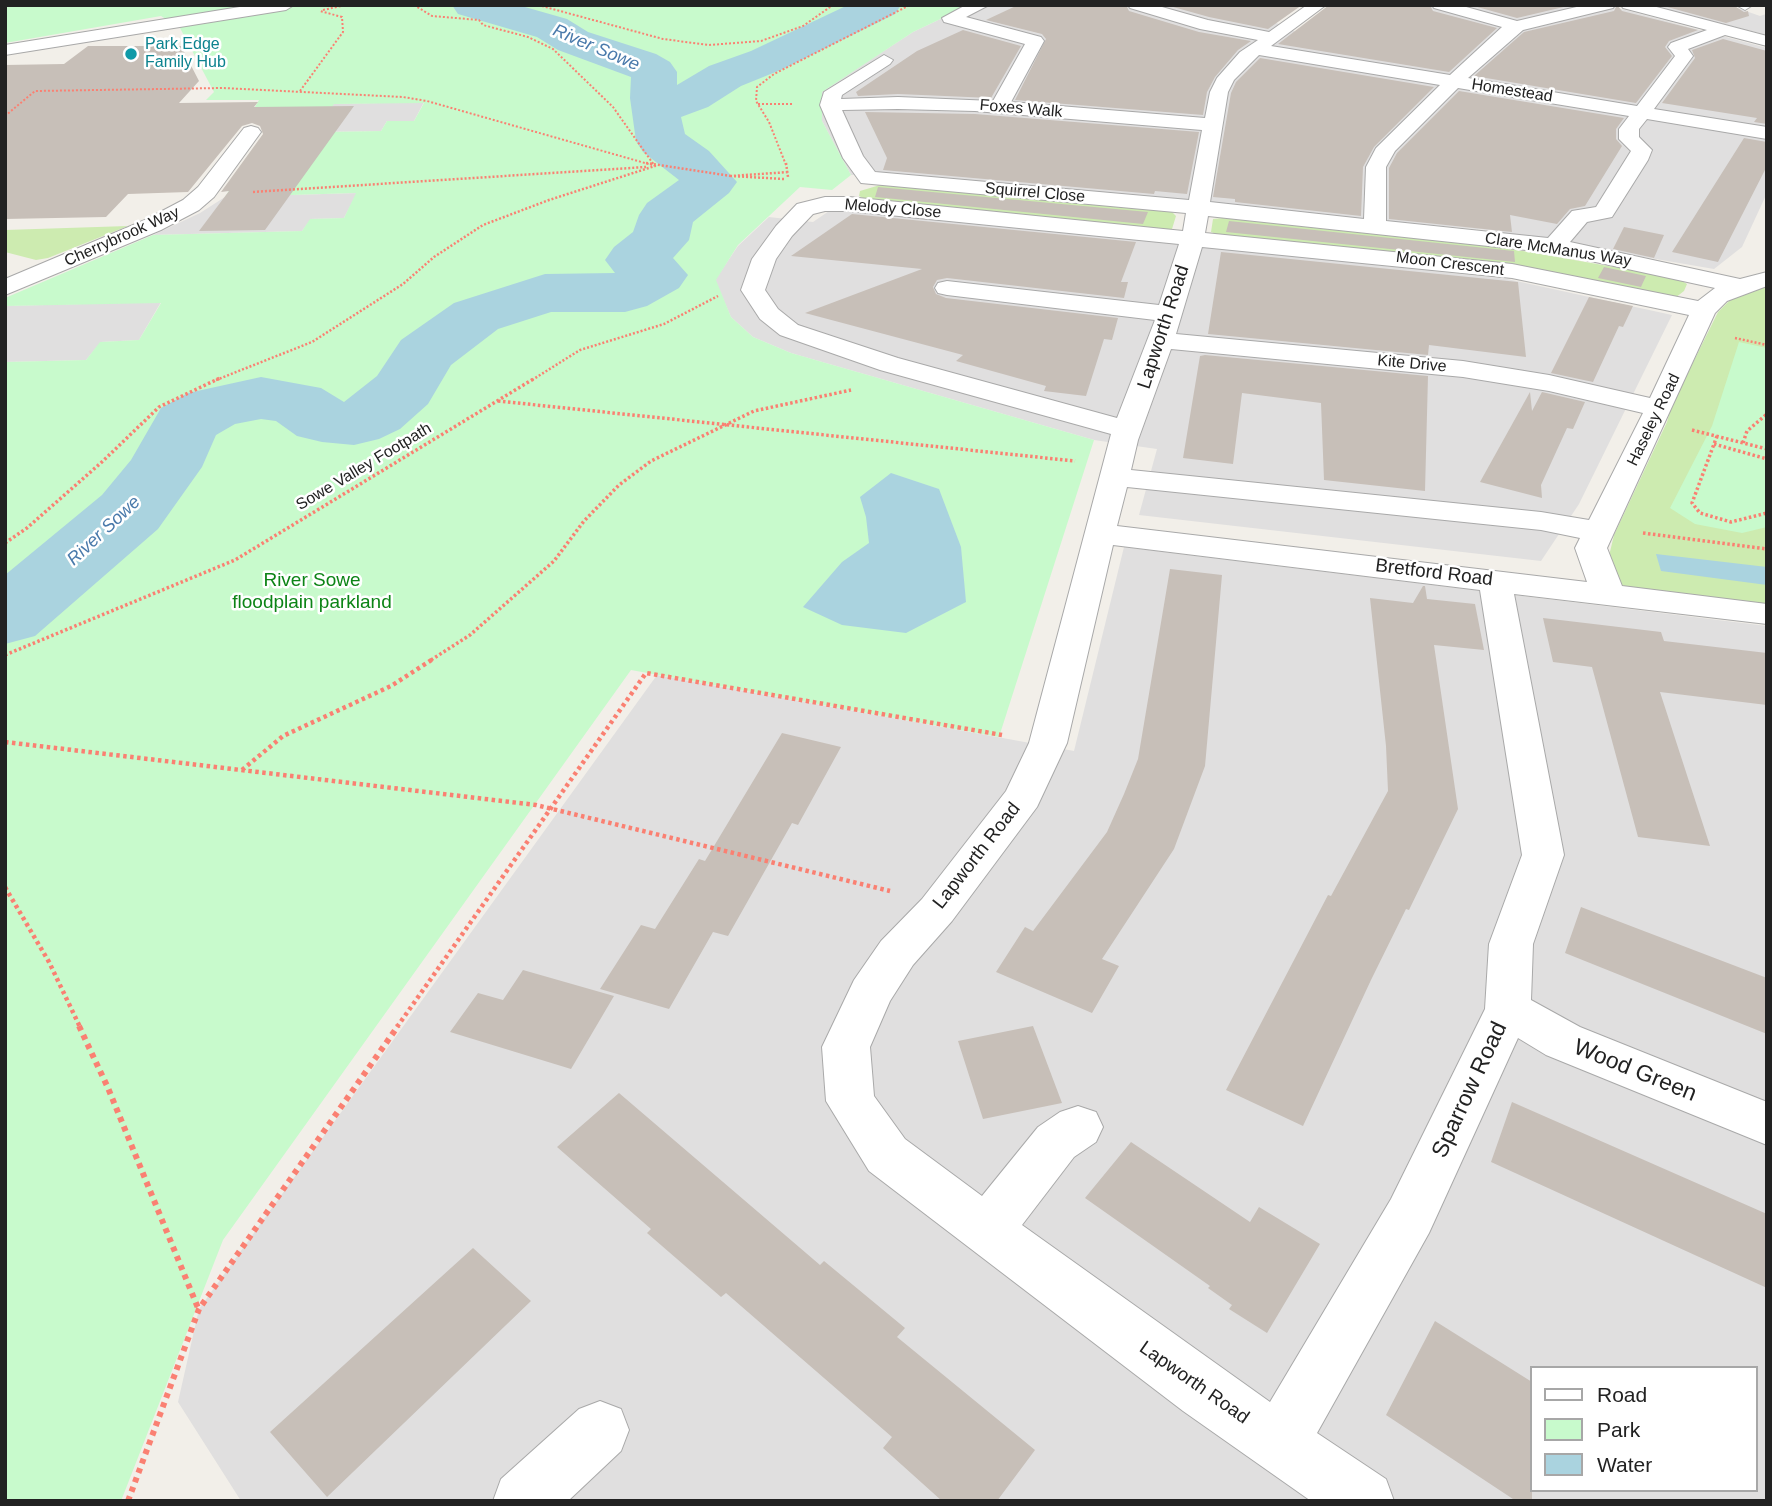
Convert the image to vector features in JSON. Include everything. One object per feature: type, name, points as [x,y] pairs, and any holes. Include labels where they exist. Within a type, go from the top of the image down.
[{"type":"street","points":[[5,50],[286,5]]},
{"type":"street","points":[[981,5],[950,18],[1035,41],[999,107]]},
{"type":"street","name":"Homestead","points":[[1136,5],[1264,43],[1454,81],[1767,133]]},
{"type":"street","name":"Lapworth Road","points":[[1318,5],[1246,56],[1226,78],[1219,92],[1196,223],[1165,327],[1120,457],[1048,743],[1023,797],[937,910],[897,953],[870,993],[846,1047],[850,1101],[887,1155],[1203,1391],[1364,1501]]},
{"type":"street","points":[[1440,5],[1517,26]]},
{"type":"street","points":[[1375,226],[1376,167],[1386,148],[1454,81],[1508,31],[1517,26],[1562,18],[1607,5]]},
{"type":"street","points":[[1629,5],[1767,41]]},
{"type":"street","points":[[1554,246],[1580,216],[1604,212],[1618,191],[1642,150],[1629,139],[1629,129],[1684,56],[1677,47],[1726,29]]},
{"type":"street","points":[[869,178],[858,167],[848,149],[830,105],[833,92],[884,60]]},
{"type":"street","name":"Foxes Walk","points":[[830,105],[898,103],[999,107],[1212,125]]},
{"type":"street","name":"Cherrybrook Way","points":[[5,288],[173,215],[206,192],[251,132]]},
{"type":"street","points":[[849,204],[844,195],[847,187],[856,181],[869,178]]},
{"type":"street","name":"Squirrel Close","points":[[869,178],[1196,223]]},
{"type":"street","name":"Melody Close","points":[[1120,457],[888,363],[812,340],[789,330],[769,314],[753,290],[764,259],[784,231],[805,209],[825,204],[1196,223]]},
{"type":"street","name":"Clare McManus Way","points":[[1196,223],[1375,226],[1554,246],[1753,283]]},
{"type":"street","name":"Moon Crescent","points":[[1196,223],[1512,271],[1704,310]]},
{"type":"street","name":"Cherrybrook Way","points":[[5,262],[43,272]]},
{"type":"street","name":"Haseley Road","points":[[1608,594],[1591,548],[1704,310],[1718,296],[1753,283]]},
{"type":"street","name":"Kite Drive","points":[[947,288],[1165,327],[1549,383],[1656,414]]},
{"type":"street","points":[[1120,457],[1541,521],[1602,527]]},
{"type":"street","name":"Bretford Road","points":[[1100,534],[1767,614]]},
{"type":"street","name":"Sparrow Road","points":[[1279,1443],[1410,1216],[1508,1009],[1511,944],[1543,855],[1495,580]]},
{"type":"street","name":"Wood Green","points":[[1508,1009],[1563,1041],[1767,1124]]},
{"type":"street","points":[[986,1231],[1056,1142],[1077,1127]]},
{"type":"street","points":[[523,1501],[600,1430]]},
{"type":"path","points":[[299,92],[343,32],[342,17],[319,10],[346,5]]},
{"type":"path","points":[[414,5],[432,16],[479,20],[483,25],[528,37],[553,50],[613,107],[655,166]]},
{"type":"path","points":[[538,5],[663,39],[709,45],[761,41],[803,26],[834,5]]},
{"type":"path","points":[[5,116],[35,91],[223,88],[427,101],[655,166],[731,176],[788,179]]},
{"type":"path","points":[[206,192],[341,188],[655,166]]},
{"type":"path","points":[[5,543],[27,528],[84,478],[159,407],[224,376],[312,342],[403,284],[435,257],[483,225],[549,200],[655,166]]},
{"type":"path","points":[[731,176],[789,172]]},
{"type":"path","name":"Sowe Valley Footpath","points":[[5,655],[234,561],[580,350],[664,324],[729,290]]},
{"type":"path","points":[[242,770],[283,736],[391,686],[470,635],[554,561],[584,521],[619,485],[652,461],[754,411],[843,393],[864,383],[888,363]]},
{"type":"path","points":[[498,401],[725,424],[1120,457]]},
{"type":"path","points":[[1656,414],[1717,436],[1767,449]]},
{"type":"path","points":[[1743,443],[1747,431],[1767,414]]},
{"type":"path","points":[[1717,436],[1692,503],[1700,513],[1731,522],[1767,513]]},
{"type":"path","points":[[1714,444],[1767,458]]},
{"type":"path","points":[[1602,527],[1767,549]]},
{"type":"path","points":[[128,1501],[199,1309],[646,673],[1048,743]]},
{"type":"path","points":[[5,742],[550,807],[890,891],[937,910]]},
{"type":"path","points":[[5,887],[49,962],[108,1088],[199,1309]]},
{"type":"shaded area","points":[[970,5],[1298,5],[1274,22],[1299,33],[1344,5],[1607,5],[1767,48],[1767,193],[1742,247],[1714,269],[1487,230],[879,175],[851,175],[822,121],[821,92],[913,32]]},
{"type":"shaded area","points":[[1648,5],[1729,5],[1760,16],[1766,14],[1767,35]]},
{"type":"shaded area","points":[[424,102],[414,121],[387,121],[381,131],[267,133],[334,104]]},
{"type":"shaded area","points":[[357,193],[344,218],[311,219],[302,231],[153,235],[200,213],[225,197]]},
{"type":"shaded area","points":[[832,209],[1507,279],[1672,315],[1579,504],[1541,561],[1139,515],[1157,449],[1094,440],[791,353],[753,337],[731,317],[715,280],[738,246],[769,217],[813,222]]},
{"type":"shaded area","points":[[161,302],[139,340],[101,342],[86,360],[5,362],[5,306]]},
{"type":"shaded area","points":[[1124,547],[1767,626],[1767,1501],[241,1501],[178,1402],[199,1309],[657,675],[1074,751]]},
{"type":"green space","name":"River Sowe floodplain parkland","points":[[5,5],[970,5],[913,32],[822,92],[822,121],[851,175],[832,190],[800,187],[738,245],[716,280],[731,317],[753,337],[791,353],[1094,440],[999,737],[631,670],[223,1240],[121,1501],[5,1501],[5,362],[86,360],[100,342],[139,340],[161,303],[5,306],[5,298],[153,235],[302,231],[310,219],[344,218],[356,193],[225,197],[267,133],[381,131],[387,121],[414,121],[424,103],[334,104],[325,117],[248,119],[259,100],[206,100],[214,92],[180,28],[161,16],[5,43]]},
{"type":"green space","points":[[880,185],[1172,212],[1176,216],[1172,229],[1163,230],[867,200],[859,196],[860,191]]},
{"type":"green space","points":[[1213,219],[1477,243],[1677,278],[1687,284],[1684,291],[1675,298],[1222,236],[1211,232]]},
{"type":"green space","points":[[128,226],[48,258],[36,260],[5,252],[5,230]]},
{"type":"green space","points":[[1767,286],[1767,608],[1621,591],[1609,556],[1614,535],[1667,422],[1671,407],[1718,312],[1731,299]]},
{"type":"green space","points":[[1739,342],[1767,348],[1767,527],[1742,533],[1695,524],[1670,508],[1712,426]]},
{"type":"water","points":[[891,473],[939,489],[961,547],[966,602],[906,633],[842,625],[803,607],[842,562],[869,543],[860,497]]},
{"type":"water","points":[[1656,554],[1767,567],[1767,585],[1661,571]]},
{"type":"building","points":[[1018,5],[1126,5],[1129,11],[1199,32],[1251,41],[1238,50],[1215,77],[1207,92],[1203,115],[1015,100],[1046,39],[1042,34],[986,20]]},
{"type":"building","points":[[1166,5],[1302,5],[1268,29]]},
{"type":"building","points":[[1329,5],[1430,5],[1433,11],[1497,28],[1449,72],[1278,44]]},
{"type":"building","points":[[1470,5],[1572,5],[1517,18]]},
{"type":"building","points":[[1617,5],[1622,11],[1698,30],[1669,41],[1665,47],[1672,56],[1636,103],[1474,76],[1524,32],[1614,11]]},
{"type":"building","points":[[1660,5],[1733,5],[1744,12],[1748,11],[1749,16],[1726,23]]},
{"type":"building","points":[[963,30],[1021,46],[991,98],[898,94],[858,96],[856,92],[917,51]]},
{"type":"building","points":[[1723,39],[1767,51],[1767,124],[1754,122],[1757,118],[1662,103],[1695,58],[1692,50]]},
{"type":"building","points":[[88,46],[181,46],[199,81],[179,103],[258,102],[254,107],[354,106],[265,230],[199,231],[229,191],[221,192],[263,134],[260,126],[252,123],[242,126],[188,192],[128,194],[106,217],[5,219],[5,65],[64,64]]},
{"type":"building","points":[[1260,58],[1434,87],[1374,147],[1363,167],[1361,216],[1235,202],[1235,199],[1213,197],[1231,93],[1236,82]]},
{"type":"building","points":[[1459,91],[1624,118],[1616,129],[1616,139],[1622,146],[1585,206],[1570,209],[1557,224],[1510,215],[1512,232],[1389,219],[1389,168],[1397,153]]},
{"type":"building","points":[[865,112],[975,114],[1199,132],[1187,194],[1155,191],[1154,194],[883,170],[887,158]]},
{"type":"building","points":[[1744,138],[1767,142],[1767,166],[1718,262],[1672,252]]},
{"type":"building","points":[[878,187],[1148,212],[1143,224],[875,197]]},
{"type":"building","points":[[852,214],[1136,242],[1121,282],[1128,282],[1124,298],[947,278],[937,280],[933,287],[936,294],[946,298],[1118,318],[1112,340],[1104,339],[1086,396],[1044,391],[1046,386],[956,361],[963,355],[805,313],[922,269],[791,256]]},
{"type":"building","points":[[1229,221],[1514,251],[1515,262],[1226,232]]},
{"type":"building","points":[[1624,227],[1664,235],[1654,258],[1613,249]]},
{"type":"building","points":[[1221,252],[1518,282],[1526,357],[1429,345],[1428,355],[1208,334]]},
{"type":"building","points":[[1604,267],[1646,276],[1641,287],[1598,278]]},
{"type":"building","points":[[1589,297],[1633,306],[1623,327],[1619,326],[1593,382],[1551,373]]},
{"type":"building","points":[[1200,356],[1428,376],[1425,491],[1324,480],[1321,403],[1242,393],[1233,464],[1183,458]]},
{"type":"building","points":[[1530,392],[1532,411],[1542,392],[1585,402],[1573,429],[1567,428],[1541,485],[1542,498],[1480,482]]},
{"type":"building","points":[[1170,569],[1222,575],[1205,766],[1174,849],[1102,959],[1119,966],[1092,1013],[996,972],[1025,927],[1033,931],[1107,832],[1124,794],[1138,759]]},
{"type":"building","points":[[1423,586],[1427,599],[1475,604],[1484,650],[1434,645],[1458,809],[1409,910],[1406,909],[1371,980],[1303,1126],[1226,1090],[1328,895],[1331,896],[1388,791],[1386,746],[1370,598],[1413,603]]},
{"type":"building","points":[[1543,618],[1661,632],[1664,641],[1767,653],[1767,705],[1660,692],[1710,846],[1638,837],[1592,667],[1553,662]]},
{"type":"building","points":[[782,733],[841,747],[798,825],[792,823],[728,936],[713,932],[669,1009],[600,989],[641,925],[655,929],[699,859],[705,861]]},
{"type":"building","points":[[1581,907],[1767,978],[1767,1034],[1565,953]]},
{"type":"building","points":[[523,970],[614,996],[571,1069],[450,1032],[478,993],[503,1000]]},
{"type":"building","points":[[1033,1026],[1062,1103],[983,1119],[958,1041]]},
{"type":"building","points":[[619,1093],[820,1265],[824,1261],[905,1328],[897,1337],[1035,1450],[997,1501],[942,1501],[883,1448],[892,1437],[726,1293],[721,1297],[647,1233],[651,1229],[557,1147]]},
{"type":"building","points":[[1512,1102],[1767,1214],[1767,1288],[1491,1162]]},
{"type":"building","points":[[1131,1142],[1250,1222],[1259,1207],[1320,1244],[1267,1333],[1229,1309],[1232,1305],[1208,1288],[1210,1286],[1085,1198]]},
{"type":"building","points":[[473,1248],[531,1301],[327,1497],[270,1432]]},
{"type":"building","points":[[1435,1321],[1530,1381],[1532,1501],[1516,1501],[1386,1415]]},
{"type":"waterway","name":"River Sowe","points":[[5,618],[130,512],[165,467],[186,423],[213,408],[261,398],[296,403],[322,421],[354,424],[375,414],[404,389],[424,354],[476,316],[545,293],[625,293],[658,275],[635,260],[660,240],[667,215],[710,182],[691,162],[661,141],[654,98],[654,72],[640,63],[573,41],[552,28],[472,5]]},
{"type":"waterway","points":[[656,110],[691,97],[725,76],[767,60],[881,5]]},
{"type":"place","name":"Park Edge Family Hub","points":[[131,54]]}]
